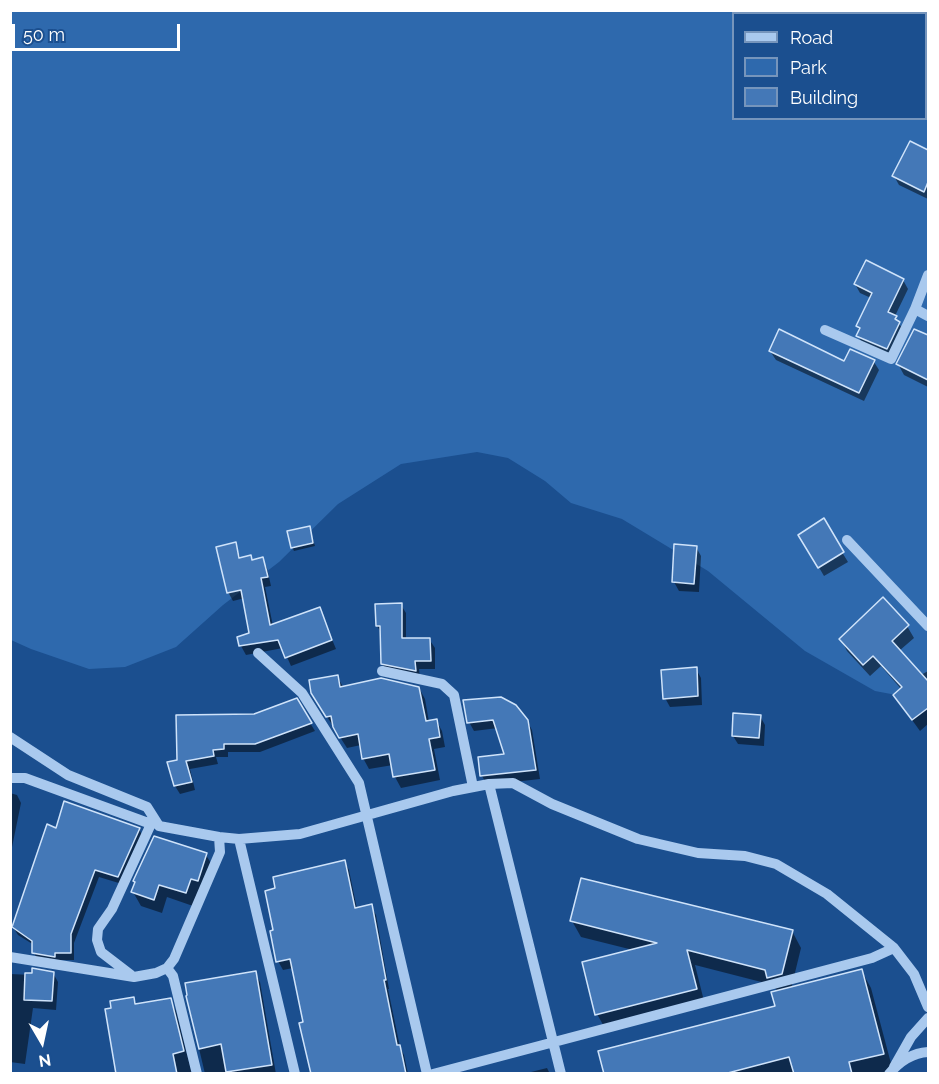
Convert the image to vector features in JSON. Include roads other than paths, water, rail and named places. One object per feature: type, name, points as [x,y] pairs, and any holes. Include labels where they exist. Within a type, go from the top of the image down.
[{"type":"street","points":[[825,330],[891,359],[915,309],[928,275]]},
{"type":"street","points":[[915,309],[928,316]]},
{"type":"street","points":[[847,540],[928,626]]},
{"type":"street","points":[[258,653],[302,693],[358,783],[427,1074]]},
{"type":"street","points":[[382,671],[442,684],[454,695],[473,787]]},
{"type":"street","points":[[10,737],[68,775],[147,807],[152,820],[112,909],[98,929],[97,940],[101,952],[134,977]]},
{"type":"street","points":[[10,778],[25,778],[152,820],[159,826],[239,839],[300,834],[453,791],[489,784],[513,783],[552,804],[638,839],[698,853],[745,856],[776,864],[827,894],[894,948],[914,974],[928,1007]]},
{"type":"street","points":[[489,784],[561,1074]]},
{"type":"street","points":[[10,957],[134,977],[156,974],[167,968],[174,959],[220,852],[219,837]]},
{"type":"street","points":[[239,839],[295,1074]]},
{"type":"street","points":[[433,1074],[872,958],[894,948]]},
{"type":"street","points":[[167,968],[173,976],[197,1074]]},
{"type":"street","points":[[892,1070],[911,1037],[928,1018]]},
{"type":"street","points":[[892,1070],[917,1053],[928,1052]]}]
